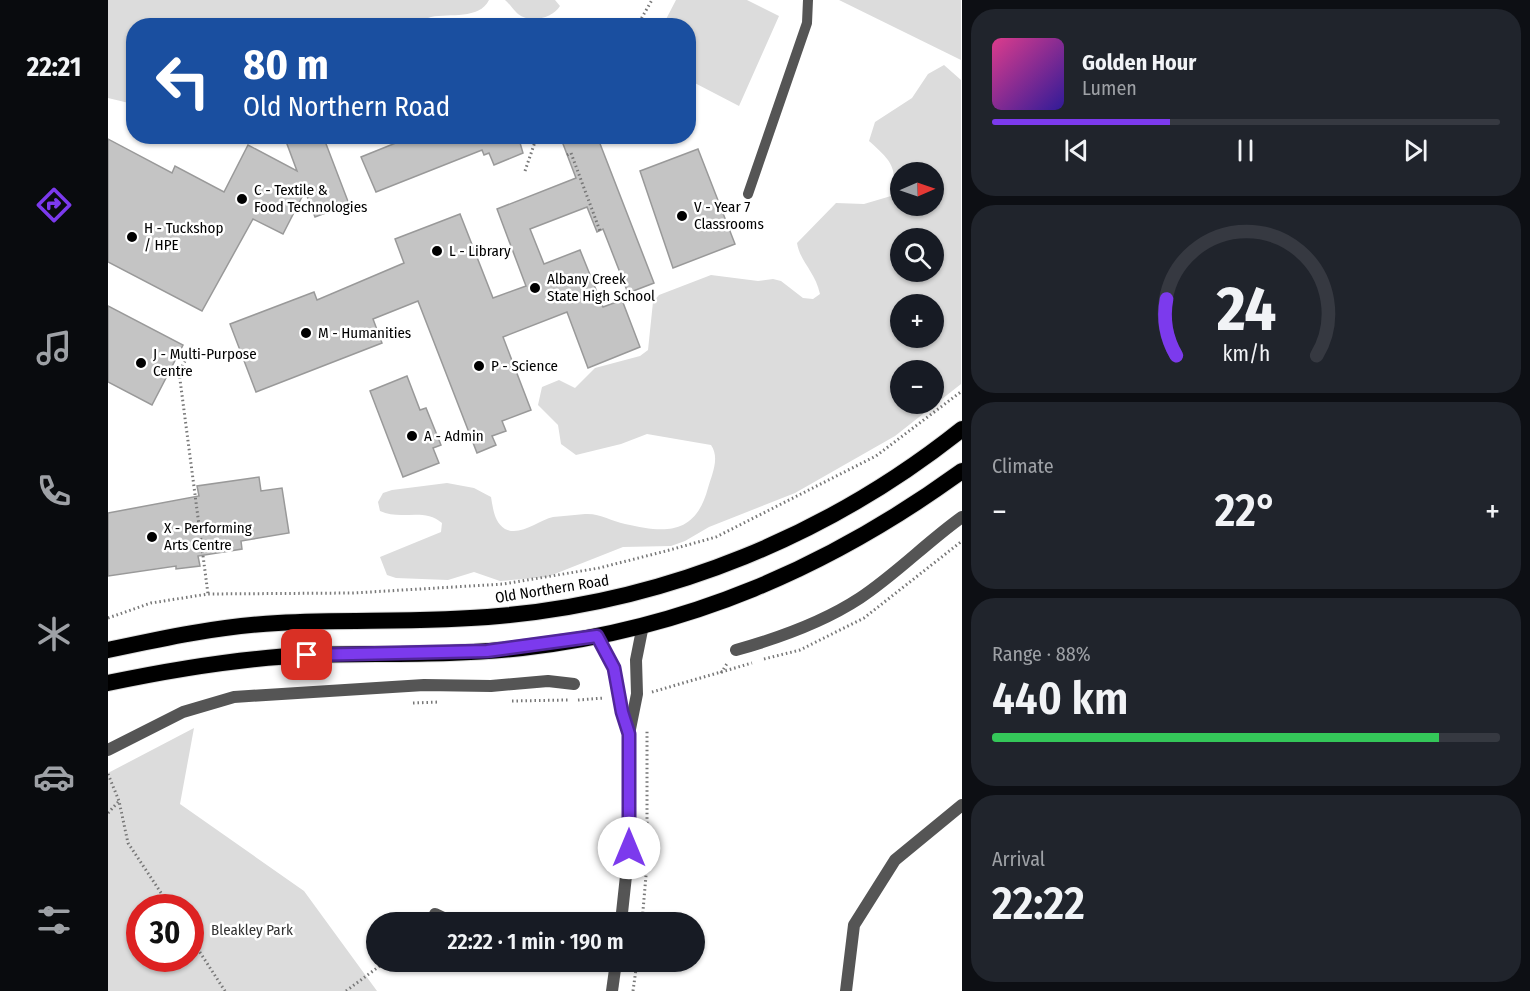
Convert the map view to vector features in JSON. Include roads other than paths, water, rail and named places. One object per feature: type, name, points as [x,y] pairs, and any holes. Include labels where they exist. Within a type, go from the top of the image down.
[{"type":"highway","name":"Old Northern Road","points":[[108,650],[182,635],[276,623],[499,616],[603,601],[666,586],[768,548],[818,524],[894,478],[962,429]]},
{"type":"highway","points":[[108,683],[212,663],[307,655],[487,651],[597,636],[643,625],[739,596],[817,562],[882,526],[962,471]]},
{"type":"street","points":[[736,650],[779,638],[840,610],[861,597],[962,517]]},
{"type":"street","points":[[622,912],[629,848],[629,734],[637,694],[636,660],[643,625]]},
{"type":"street","points":[[597,636],[614,668],[622,712],[629,734]]},
{"type":"street","points":[[108,750],[183,712],[234,697],[424,685],[491,686],[548,681],[574,684]]},
{"type":"street","points":[[846,991],[854,926],[895,860],[962,805]]},
{"type":"street","points":[[612,991],[615,972]]},
{"type":"lane","points":[[748,194],[807,23],[808,0]]},
{"type":"place","name":"C - Textile & Food Technologies","points":[[242,199]]},
{"type":"place","name":"V - Year 7 Classrooms","points":[[682,216]]},
{"type":"place","name":"H - Tuckshop / HPE","points":[[132,237]]},
{"type":"place","name":"L - Library","points":[[437,251]]},
{"type":"place","name":"Albany Creek State High School","points":[[535,288]]},
{"type":"place","name":"M - Humanities","points":[[306,333]]},
{"type":"place","name":"J - Multi-Purpose Centre","points":[[141,363]]},
{"type":"place","name":"P - Science","points":[[479,366]]},
{"type":"place","name":"A - Admin","points":[[412,436]]},
{"type":"place","name":"X - Performing Arts Centre","points":[[152,537]]},
{"type":"park label","name":"Bleakley Park","points":[[252,930]]}]
